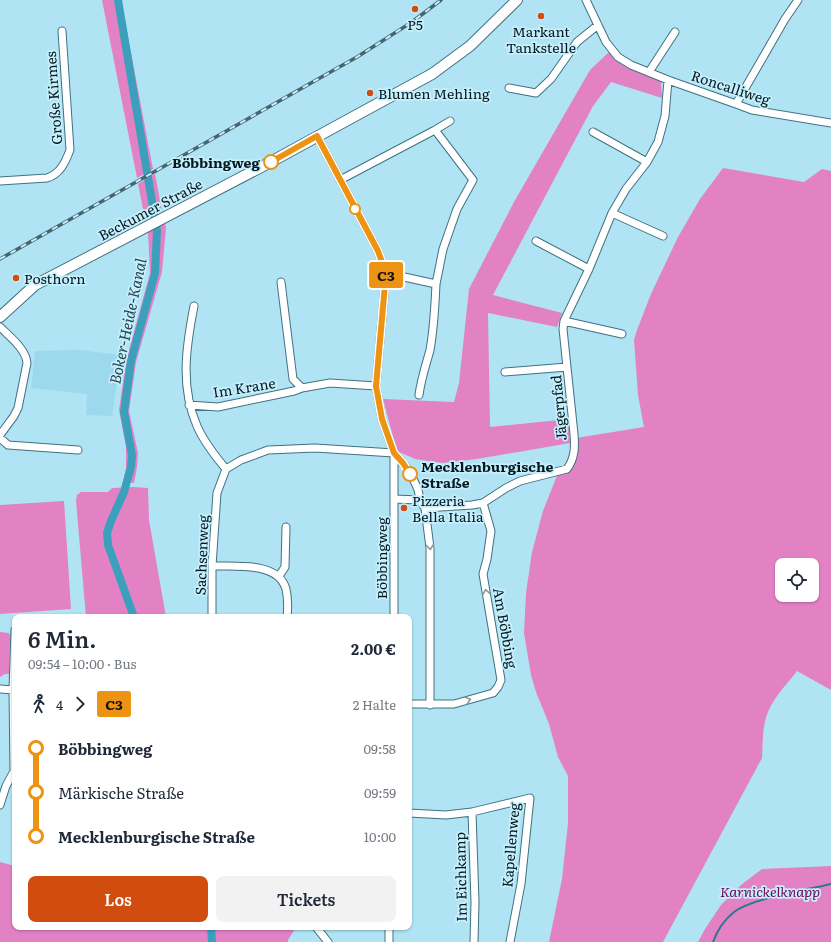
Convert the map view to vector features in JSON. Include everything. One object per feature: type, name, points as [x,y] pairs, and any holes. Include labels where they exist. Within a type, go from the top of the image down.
[{"type":"main road","name":"Beckumer Straße","points":[[0,317],[35,285],[264,165],[432,74],[470,46],[517,0]]},
{"type":"street","name":"Roncalliweg","points":[[586,0],[606,42],[618,57],[631,65],[752,110],[831,123]]},
{"type":"street","points":[[736,104],[785,19],[798,0]]},
{"type":"street","points":[[509,88],[536,92],[551,79],[577,42],[598,25]]},
{"type":"street","name":"Große Kirmes","points":[[0,182],[47,178],[54,176],[60,171],[68,156],[70,150],[62,30]]},
{"type":"street","points":[[649,72],[675,32]]},
{"type":"street","name":"Jägerpfad","points":[[483,502],[520,481],[567,469],[571,463],[575,450],[563,329],[564,321],[589,269],[612,213],[626,189],[647,162],[658,142],[665,116],[668,80]]},
{"type":"street","points":[[340,180],[450,121]]},
{"type":"street","points":[[419,395],[421,380],[430,350],[436,284],[443,250],[457,209],[473,180],[435,130]]},
{"type":"street","points":[[594,132],[647,162]]},
{"type":"street","name":"Böbbingweg","points":[[317,136],[378,251],[386,273],[376,386],[382,419],[394,453],[394,614]]},
{"type":"street","points":[[612,213],[664,236]]},
{"type":"street","points":[[536,241],[589,269]]},
{"type":"street","points":[[386,273],[436,284]]},
{"type":"street","name":"Im Krane","points":[[280,282],[293,379],[302,388]]},
{"type":"street","points":[[194,306],[185,373],[189,405],[197,427],[212,451],[226,469],[241,460],[268,450],[315,448],[394,453]]},
{"type":"street","points":[[564,321],[622,334]]},
{"type":"street","points":[[0,327],[24,352],[26,357],[18,408],[0,437],[8,445],[78,450]]},
{"type":"street","name":"Jägerpfad","points":[[505,372],[567,367]]},
{"type":"street","name":"Im Krane","points":[[189,405],[218,407],[294,392],[302,388],[330,383],[376,386]]},
{"type":"street","name":"Böbbingweg","points":[[394,453],[403,463],[417,486],[420,500],[394,499]]},
{"type":"street","name":"Sachsenweg","points":[[212,614],[212,566],[217,493],[226,469]]},
{"type":"street","points":[[420,500],[426,508],[430,548],[430,704]]},
{"type":"street","points":[[426,508],[472,505],[483,502]]},
{"type":"street","name":"Am Böbbing","points":[[412,704],[454,704],[493,693],[501,680],[483,574],[491,531],[483,502]]},
{"type":"street","points":[[279,576],[285,567],[286,527]]},
{"type":"street","points":[[212,566],[262,568],[279,576],[286,589],[288,602],[287,614]]},
{"type":"street","points":[[0,689],[12,690]]},
{"type":"street","points":[[0,805],[6,786],[12,775]]},
{"type":"street","name":"Kapellenweg","points":[[412,813],[446,815],[472,812],[530,798],[521,884],[510,942]]},
{"type":"street","name":"Im Eichkamp","points":[[472,812],[475,902],[474,942]]},
{"type":"street","points":[[318,930],[328,942]]},
{"type":"street","points":[[389,930],[389,942]]},
{"type":"shaded area","points":[[80,350],[121,355],[112,416],[86,415],[87,394],[31,388],[35,351]]},
{"type":"green space","points":[[102,0],[121,0],[153,169],[137,178]]},
{"type":"green space","points":[[609,52],[629,67],[661,81],[662,98],[611,82],[593,106],[493,295],[562,313],[557,327],[488,313],[490,427],[568,419],[570,443],[477,459],[442,463],[415,459],[397,451],[383,399],[454,402],[459,383],[469,289],[514,202],[590,70]]},
{"type":"green space","points":[[723,168],[804,182],[822,169],[831,171],[831,690],[797,671],[773,701],[765,723],[762,758],[663,942],[549,942],[562,879],[568,823],[568,776],[558,757],[549,724],[536,692],[531,675],[524,633],[526,593],[532,552],[543,511],[558,473],[572,463],[576,438],[644,427],[638,395],[634,340],[651,294],[678,237],[700,199]]},
{"type":"green space","points":[[155,174],[162,211],[145,219],[138,184]]},
{"type":"green space","points":[[165,223],[166,228],[162,272],[136,362],[129,411],[138,453],[137,467],[134,483],[123,482],[126,468],[126,447],[119,410],[126,361],[150,273],[148,232]]},
{"type":"green space","points":[[112,488],[148,488],[149,520],[165,614],[86,614],[76,501],[77,495],[81,492],[108,492]]},
{"type":"green space","points":[[64,501],[71,609],[0,614],[0,505]]},
{"type":"green space","points":[[0,632],[9,633],[10,636],[9,674],[5,674],[0,677]]},
{"type":"green space","points":[[0,862],[12,865],[12,930],[294,930],[288,942],[0,942]]},
{"type":"green space","name":"Karnickelknapp","points":[[831,866],[831,942],[698,942],[721,905],[741,885],[762,869]]},
{"type":"waterway","name":"Boker-Heide-Kanal","points":[[118,0],[157,231],[155,273],[131,361],[124,412],[132,455],[131,467],[124,492],[107,533],[108,545],[133,614]]},
{"type":"waterway","points":[[713,942],[724,922],[730,915],[742,907],[780,895],[831,884]]},
{"type":"waterway","name":"Boker-Heide-Kanal","points":[[211,930],[212,942]]},
{"type":"railway","points":[[0,259],[357,57],[412,22],[441,0]]},
{"type":"bus line","name":"C3","points":[[271,162],[317,136],[378,251],[386,273],[376,386],[378,402],[382,419],[394,453],[410,474]]},
{"type":"place","name":"P5","points":[[415,9]]},
{"type":"place","name":"Markant Tankstelle","points":[[541,16]]},
{"type":"place","name":"Blumen Mehling","points":[[370,93]]},
{"type":"place","name":"Böbbingweg","points":[[271,162]]},
{"type":"place","name":"Posthorn","points":[[16,278]]},
{"type":"place","name":"Mecklenburgische Straße","points":[[410,474]]},
{"type":"place","name":"Pizzeria Bella Italia","points":[[404,508]]}]
